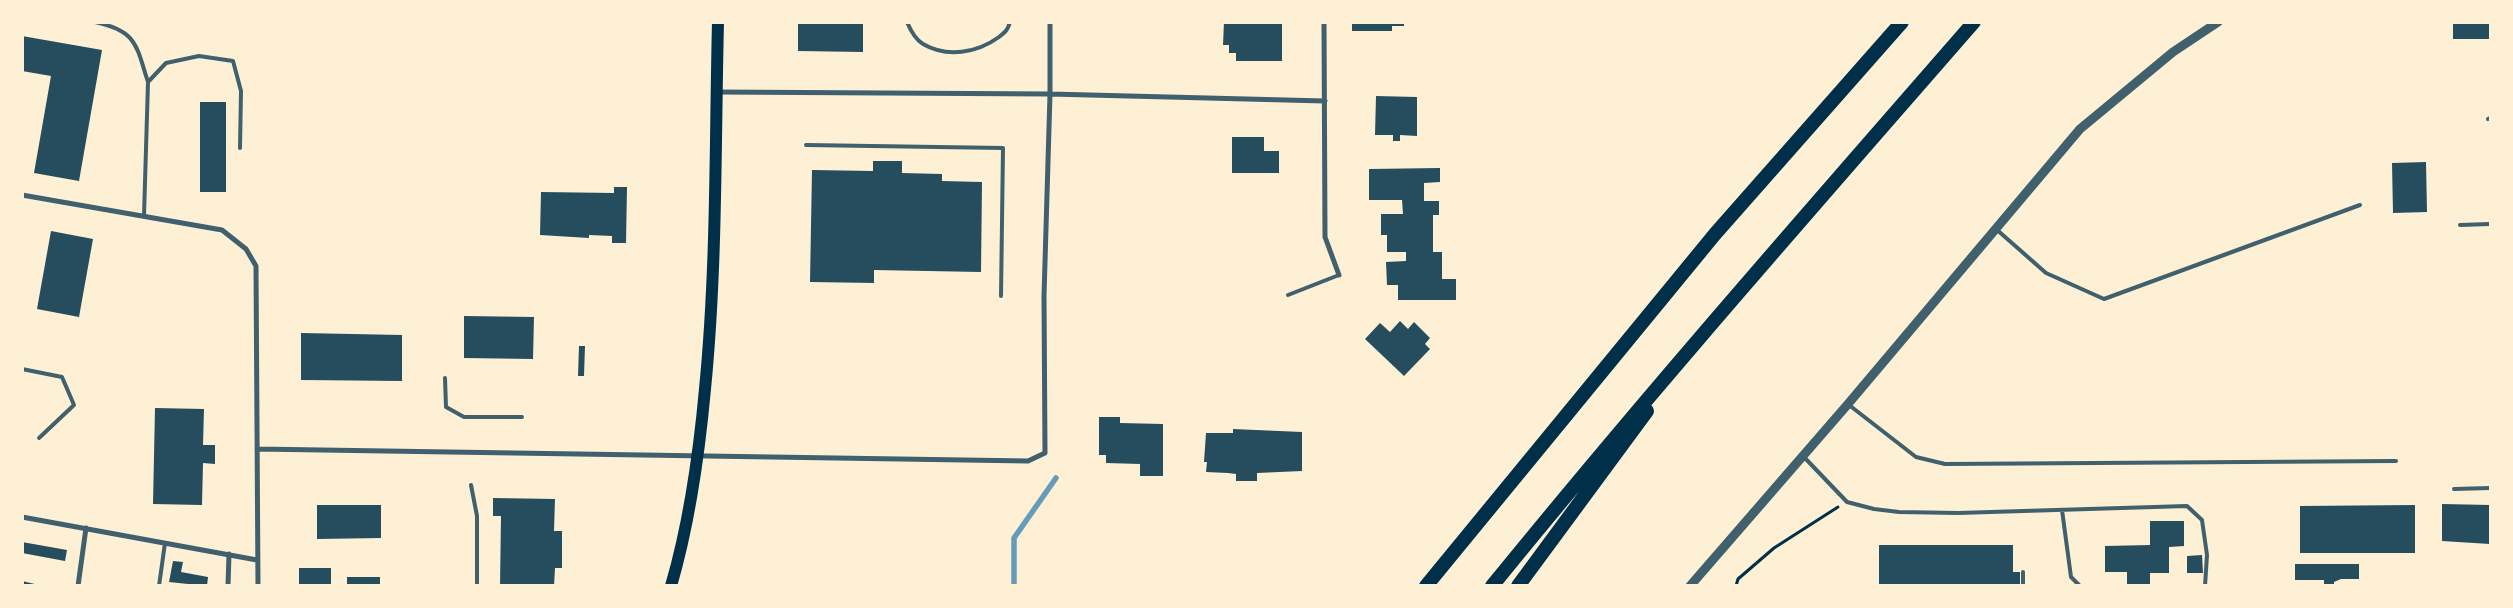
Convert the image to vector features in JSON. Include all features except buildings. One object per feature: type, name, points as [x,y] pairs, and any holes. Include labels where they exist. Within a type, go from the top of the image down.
[{"type":"highway","points":[[1426,586],[1715,234],[1902,22]]},
{"type":"highway","points":[[1492,586],[1574,485],[1724,309],[1974,22]]},
{"type":"highway","points":[[1518,586],[1724,309]]},
{"type":"main road","points":[[671,586],[690,505],[699,454],[714,284],[718,22]]},
{"type":"street","points":[[257,450],[699,454],[1028,461],[1045,453],[1044,287],[1050,94],[1050,22]]},
{"type":"street","points":[[1324,22],[1325,236],[1339,275]]},
{"type":"street","points":[[1690,586],[1848,404],[2080,129],[2173,52],[2218,22]]},
{"type":"street","points":[[717,92],[1050,94],[1325,101]]},
{"type":"street","points":[[22,195],[222,230],[246,250],[256,266],[258,586]]},
{"type":"street","points":[[22,517],[257,560]]},
{"type":"street","points":[[78,586],[86,528]]},
{"type":"street","points":[[228,586],[229,554]]},
{"type":"lane","points":[[95,22],[113,26],[134,40],[148,82],[144,216]]},
{"type":"lane","points":[[906,22],[921,43],[943,52],[965,52],[986,46],[1008,29],[1010,22]]},
{"type":"lane","points":[[148,82],[166,63],[199,56],[233,60],[241,91],[240,148]]},
{"type":"lane","points":[[806,145],[1003,148],[1000,296]]},
{"type":"lane","points":[[1996,229],[2046,273],[2104,299],[2360,205]]},
{"type":"lane","points":[[2460,225],[2490,224]]},
{"type":"lane","points":[[1288,295],[1339,275]]},
{"type":"lane","points":[[22,369],[62,377],[74,405],[39,438]]},
{"type":"lane","points":[[446,378],[446,407],[464,418],[522,417]]},
{"type":"lane","points":[[1848,404],[1872,425],[1916,457],[1946,464],[2396,461]]},
{"type":"lane","points":[[1802,456],[1847,502],[1874,509],[1899,512],[1958,513],[2187,506],[2202,520],[2208,555],[2205,586]]},
{"type":"lane","points":[[472,484],[477,516],[477,586]]},
{"type":"lane","points":[[2454,489],[2490,488]]},
{"type":"lane","points":[[2062,510],[2071,577],[2080,586]]},
{"type":"lane","points":[[159,586],[165,543]]},
{"type":"lane","points":[[2024,572],[2024,586]]},
{"type":"path","points":[[1736,586],[1738,579],[1774,548],[1847,502]]},
{"type":"waterway","points":[[1014,586],[1014,538],[1056,478]]}]
